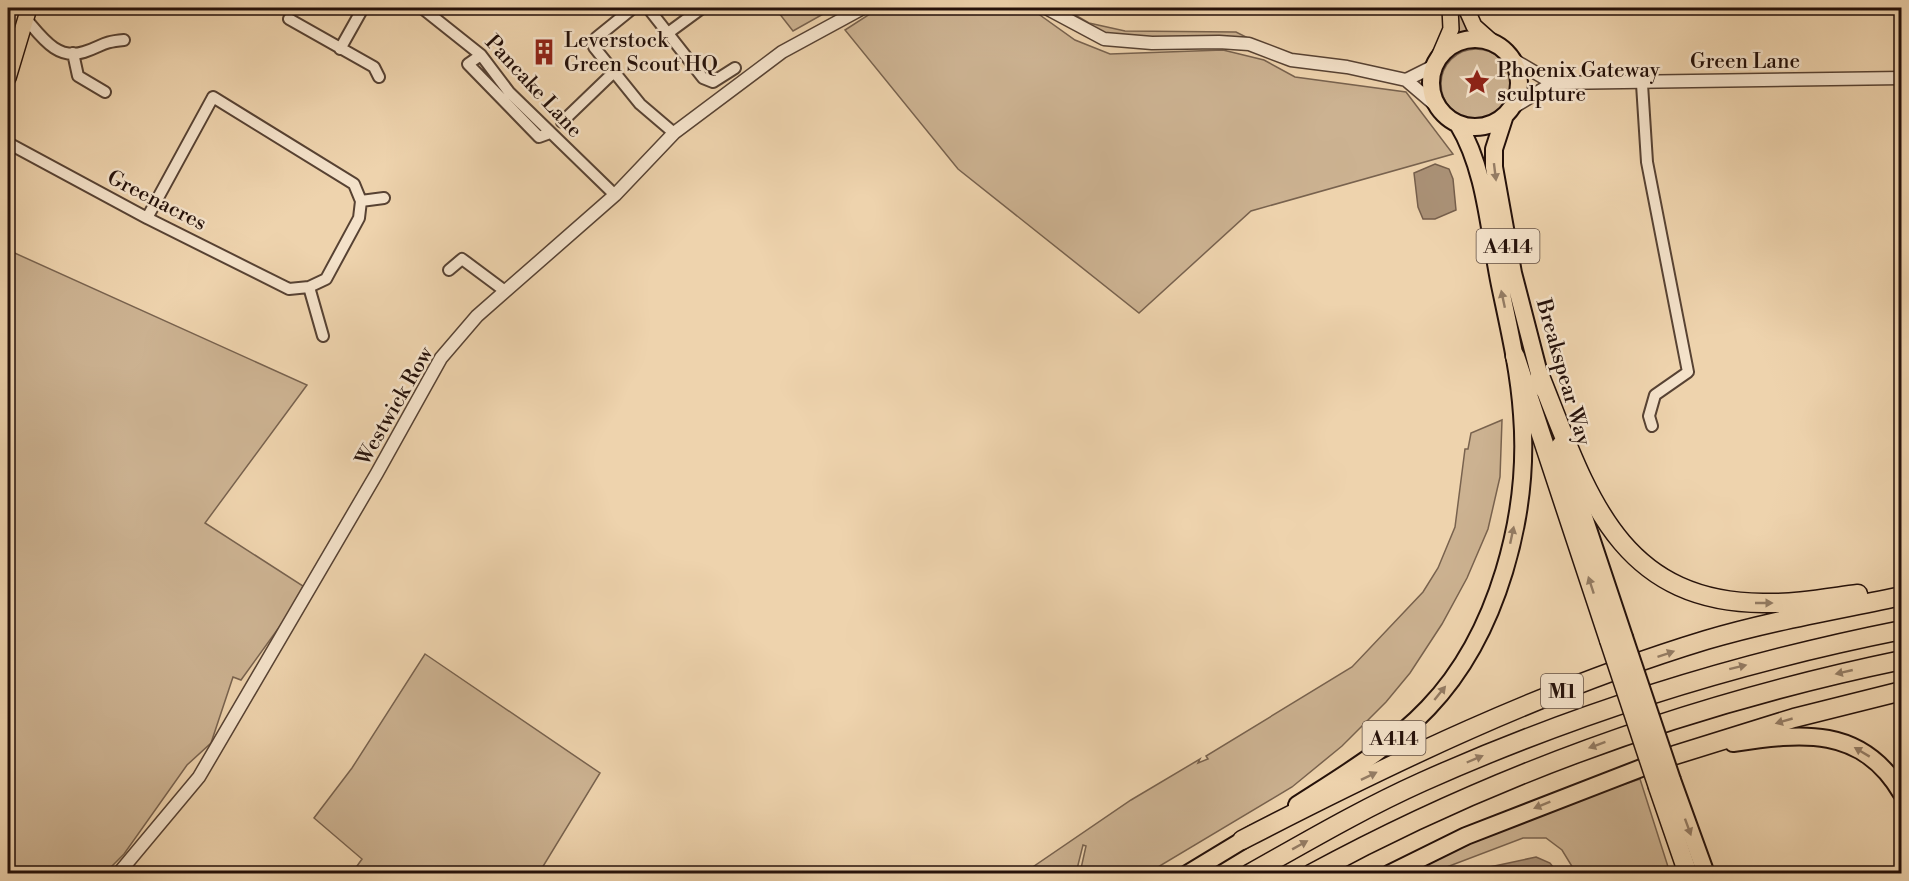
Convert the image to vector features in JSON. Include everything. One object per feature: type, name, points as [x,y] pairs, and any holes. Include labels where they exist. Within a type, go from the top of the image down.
[{"type":"highway","points":[[1469,39],[1492,42],[1512,59],[1519,83],[1508,111],[1497,121],[1478,127],[1458,124],[1440,109],[1433,96],[1431,80],[1436,61],[1452,45],[1469,39]]},
{"type":"highway","name":"Breakspear Way","points":[[1508,111],[1494,149],[1494,167],[1513,273],[1540,376],[1616,638]]},
{"type":"highway","name":"Breakspear Way","points":[[1458,124],[1472,148],[1515,356]]},
{"type":"highway","points":[[1515,356],[1616,638],[1665,784],[1688,873]]},
{"type":"highway","name":"A414","points":[[1187,873],[1242,840],[1370,756],[1412,724],[1451,680],[1480,633],[1498,591],[1517,508],[1523,417],[1515,356]]},
{"type":"highway","points":[[1540,376],[1584,486],[1596,508],[1630,553],[1679,587],[1725,600],[1764,603],[1902,589]]},
{"type":"highway","name":"M1","points":[[1242,840],[1448,739],[1590,680],[1763,624],[1902,596]]},
{"type":"highway","name":"M1","points":[[1249,873],[1410,788],[1503,747],[1719,672],[1902,630]]},
{"type":"highway","points":[[1311,873],[1418,819],[1486,789],[1622,736],[1717,706],[1839,673],[1902,660]]},
{"type":"highway","points":[[1389,873],[1476,832],[1675,755],[1794,718],[1902,691]]},
{"type":"highway","points":[[1675,755],[1716,746],[1795,735],[1833,738],[1867,754],[1880,765],[1902,794]]},
{"type":"highway","points":[[1665,784],[1706,873]]},
{"type":"main road","points":[[1436,61],[1451,29],[1449,8]]},
{"type":"main road","points":[[1466,8],[1474,26],[1492,42]]},
{"type":"main road","points":[[8,78],[26,12]]},
{"type":"street","points":[[340,49],[363,8]]},
{"type":"street","name":"Pancake Lane","points":[[422,8],[481,55],[468,64],[506,95],[539,137],[550,133],[615,195]]},
{"type":"street","points":[[633,8],[596,38],[594,47],[640,104],[674,133]]},
{"type":"street","points":[[648,8],[703,78],[713,82],[735,68]]},
{"type":"street","points":[[668,33],[702,8]]},
{"type":"street","name":"Westwick Row","points":[[118,873],[199,777],[377,473],[441,358],[477,316],[615,195],[674,133],[782,52],[863,8]]},
{"type":"street","points":[[1046,8],[1104,39],[1152,43],[1249,44],[1291,60],[1347,67],[1406,80],[1440,109]]},
{"type":"street","points":[[26,12],[49,45],[63,53],[83,53],[104,41],[124,40]]},
{"type":"street","points":[[289,19],[374,67],[379,78]]},
{"type":"street","points":[[74,53],[78,76],[105,92]]},
{"type":"street","name":"Green Lane","points":[[1512,59],[1553,83],[1642,84],[1902,78]]},
{"type":"street","points":[[1406,80],[1436,61]]},
{"type":"street","points":[[562,122],[615,71]]},
{"type":"street","points":[[1508,111],[1553,83]]},
{"type":"street","points":[[1642,84],[1647,162],[1688,372],[1654,395],[1649,416],[1652,426]]},
{"type":"street","points":[[147,218],[213,97],[354,184],[361,201],[359,218],[326,279],[309,287],[323,336]]},
{"type":"street","name":"Greenacres","points":[[8,143],[147,218],[289,289],[309,287]]},
{"type":"street","points":[[361,201],[384,198]]},
{"type":"street","points":[[449,270],[462,259],[505,291]]},
{"type":"shaded area","points":[[775,8],[834,8],[793,31]]},
{"type":"shaded area","points":[[879,8],[1030,8],[1075,40],[1110,54],[1223,50],[1264,60],[1295,77],[1406,92],[1453,154],[1251,211],[1139,313],[958,169],[845,30]]},
{"type":"shaded area","points":[[1063,8],[1089,23],[1125,31],[1236,32],[1256,42],[1167,43],[1120,39],[1100,34],[1084,26]]},
{"type":"shaded area","points":[[1455,8],[1461,8],[1473,35],[1456,39]]},
{"type":"shaded area","points":[[1483,49],[1496,55],[1505,64],[1509,70],[1511,84],[1509,98],[1501,109],[1490,117],[1469,119],[1451,109],[1443,98],[1441,77],[1451,59],[1462,51]]},
{"type":"shaded area","points":[[1435,164],[1449,169],[1453,179],[1456,210],[1435,219],[1423,219],[1418,207],[1414,173]]},
{"type":"shaded area","points":[[8,250],[307,385],[205,523],[303,586],[293,608],[241,680],[233,677],[211,743],[187,765],[124,854],[105,873],[8,874]]},
{"type":"shaded area","points":[[1502,420],[1500,477],[1488,529],[1467,578],[1442,624],[1410,673],[1386,702],[1342,746],[1292,787],[1148,873],[1080,873],[1086,846],[1083,845],[1076,873],[1024,873],[1131,800],[1200,759],[1198,763],[1208,759],[1206,756],[1352,667],[1423,592],[1438,568],[1455,527],[1465,449],[1468,449],[1471,433]]},
{"type":"shaded area","points":[[425,654],[600,773],[539,873],[352,873],[362,859],[314,818],[352,768]]},
{"type":"shaded area","points":[[1640,779],[1670,873],[1576,873],[1562,850],[1546,838],[1523,838],[1431,873],[1406,874],[1522,822]]},
{"type":"shaded area","points":[[1536,857],[1550,863],[1558,873],[1487,873],[1490,867]]},
{"type":"place","name":"Leverstock Green Scout HQ","points":[[544,52]]},
{"type":"place","name":"Phoenix Gateway sculpture","points":[[1477,82]]}]
